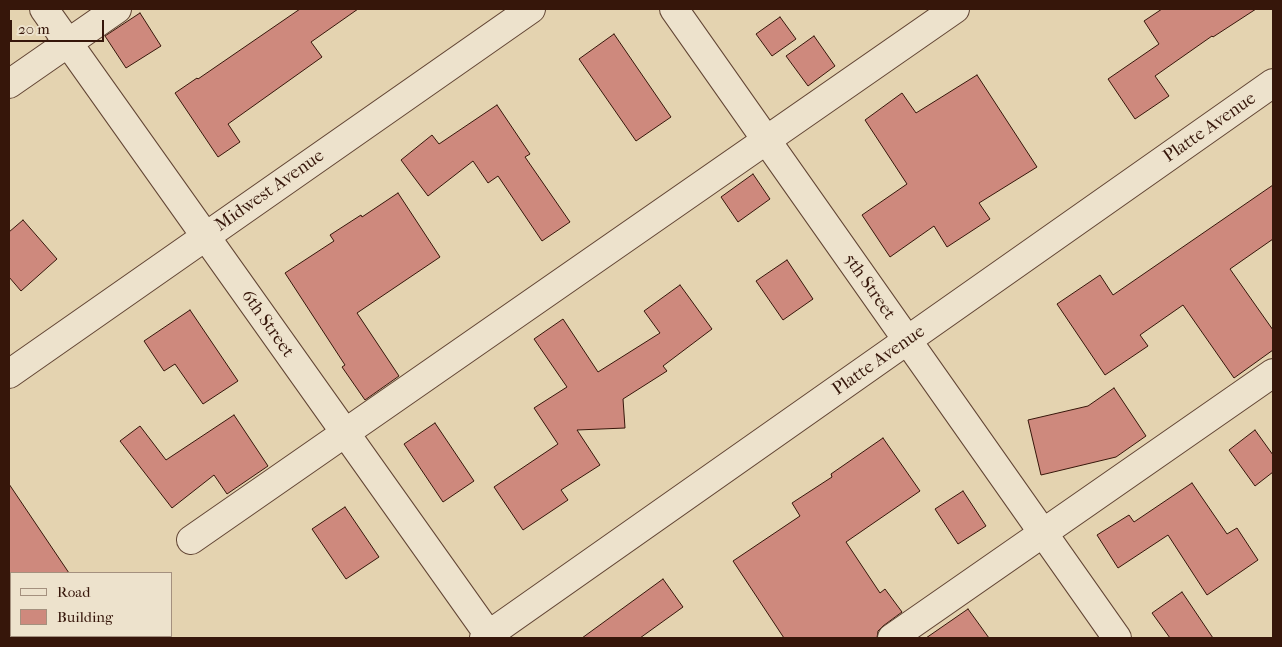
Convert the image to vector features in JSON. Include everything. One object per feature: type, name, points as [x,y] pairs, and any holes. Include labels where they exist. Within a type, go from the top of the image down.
[{"type":"street","name":"6th Street","points":[[44,9],[488,637]]},
{"type":"street","points":[[9,84],[117,9]]},
{"type":"street","name":"Midwest Avenue","points":[[9,374],[531,9]]},
{"type":"street","name":"5th Street","points":[[674,9],[1116,638]]},
{"type":"street","points":[[191,540],[954,9]]},
{"type":"street","name":"Platte Avenue","points":[[488,637],[1273,83]]},
{"type":"street","points":[[892,638],[1273,373]]},
{"type":"building","points":[[300,9],[358,9],[311,42],[322,57],[228,124],[240,142],[218,157],[175,93]]},
{"type":"building","points":[[1162,9],[1256,9],[1212,36],[1155,76],[1169,96],[1135,119],[1108,79],[1159,44],[1144,21]]},
{"type":"building","points":[[140,13],[161,46],[126,68],[105,36]]},
{"type":"building","points":[[780,17],[796,39],[772,56],[756,34]]},
{"type":"building","points":[[614,34],[671,117],[636,141],[579,59]]},
{"type":"building","points":[[814,36],[835,66],[808,86],[786,56]]},
{"type":"building","points":[[977,75],[1037,167],[979,203],[990,219],[947,247],[934,226],[890,257],[862,215],[907,184],[865,120],[902,93],[916,113]]},
{"type":"building","points":[[497,105],[530,154],[525,157],[570,222],[542,241],[498,176],[488,183],[473,161],[428,196],[401,160],[432,135],[439,144]]},
{"type":"building","points":[[753,174],[770,199],[738,222],[721,197]]},
{"type":"building","points":[[1273,185],[1273,239],[1230,269],[1273,330],[1273,350],[1234,378],[1183,305],[1140,335],[1148,346],[1105,375],[1057,304],[1100,275],[1113,295]]},
{"type":"building","points":[[398,193],[440,257],[357,313],[399,376],[365,400],[342,367],[345,365],[285,273],[334,241],[330,235],[361,215],[362,217]]},
{"type":"building","points":[[23,220],[57,259],[21,291],[9,277],[9,232]]},
{"type":"building","points":[[787,260],[813,299],[783,320],[756,281]]},
{"type":"building","points":[[680,285],[712,329],[663,366],[667,371],[623,399],[625,428],[577,430],[600,465],[561,490],[568,500],[523,530],[494,487],[558,444],[534,408],[567,387],[534,339],[563,319],[598,372],[660,333],[644,311]]},
{"type":"building","points":[[190,310],[238,381],[203,404],[175,364],[164,371],[144,341]]},
{"type":"building","points":[[1114,388],[1146,436],[1116,457],[1041,475],[1028,420],[1088,406]]},
{"type":"building","points":[[234,415],[268,466],[227,494],[214,475],[172,508],[120,441],[140,426],[166,460]]},
{"type":"building","points":[[435,423],[474,481],[443,502],[404,444]]},
{"type":"building","points":[[1255,430],[1273,455],[1273,472],[1255,486],[1229,450]]},
{"type":"building","points":[[883,438],[920,491],[846,542],[880,593],[885,589],[902,612],[878,631],[877,638],[784,638],[733,561],[800,516],[792,503],[832,477],[831,474]]},
{"type":"building","points":[[1192,483],[1227,534],[1237,528],[1258,560],[1207,595],[1168,535],[1118,568],[1097,535],[1129,515],[1134,522]]},
{"type":"building","points":[[9,484],[68,572],[9,573]]},
{"type":"building","points":[[963,491],[986,526],[958,544],[935,509]]},
{"type":"building","points":[[345,507],[379,557],[346,579],[312,529]]},
{"type":"building","points":[[663,579],[683,607],[640,638],[582,638]]},
{"type":"building","points":[[1182,592],[1213,638],[1170,638],[1152,613]]},
{"type":"building","points":[[968,609],[989,638],[926,638]]}]
